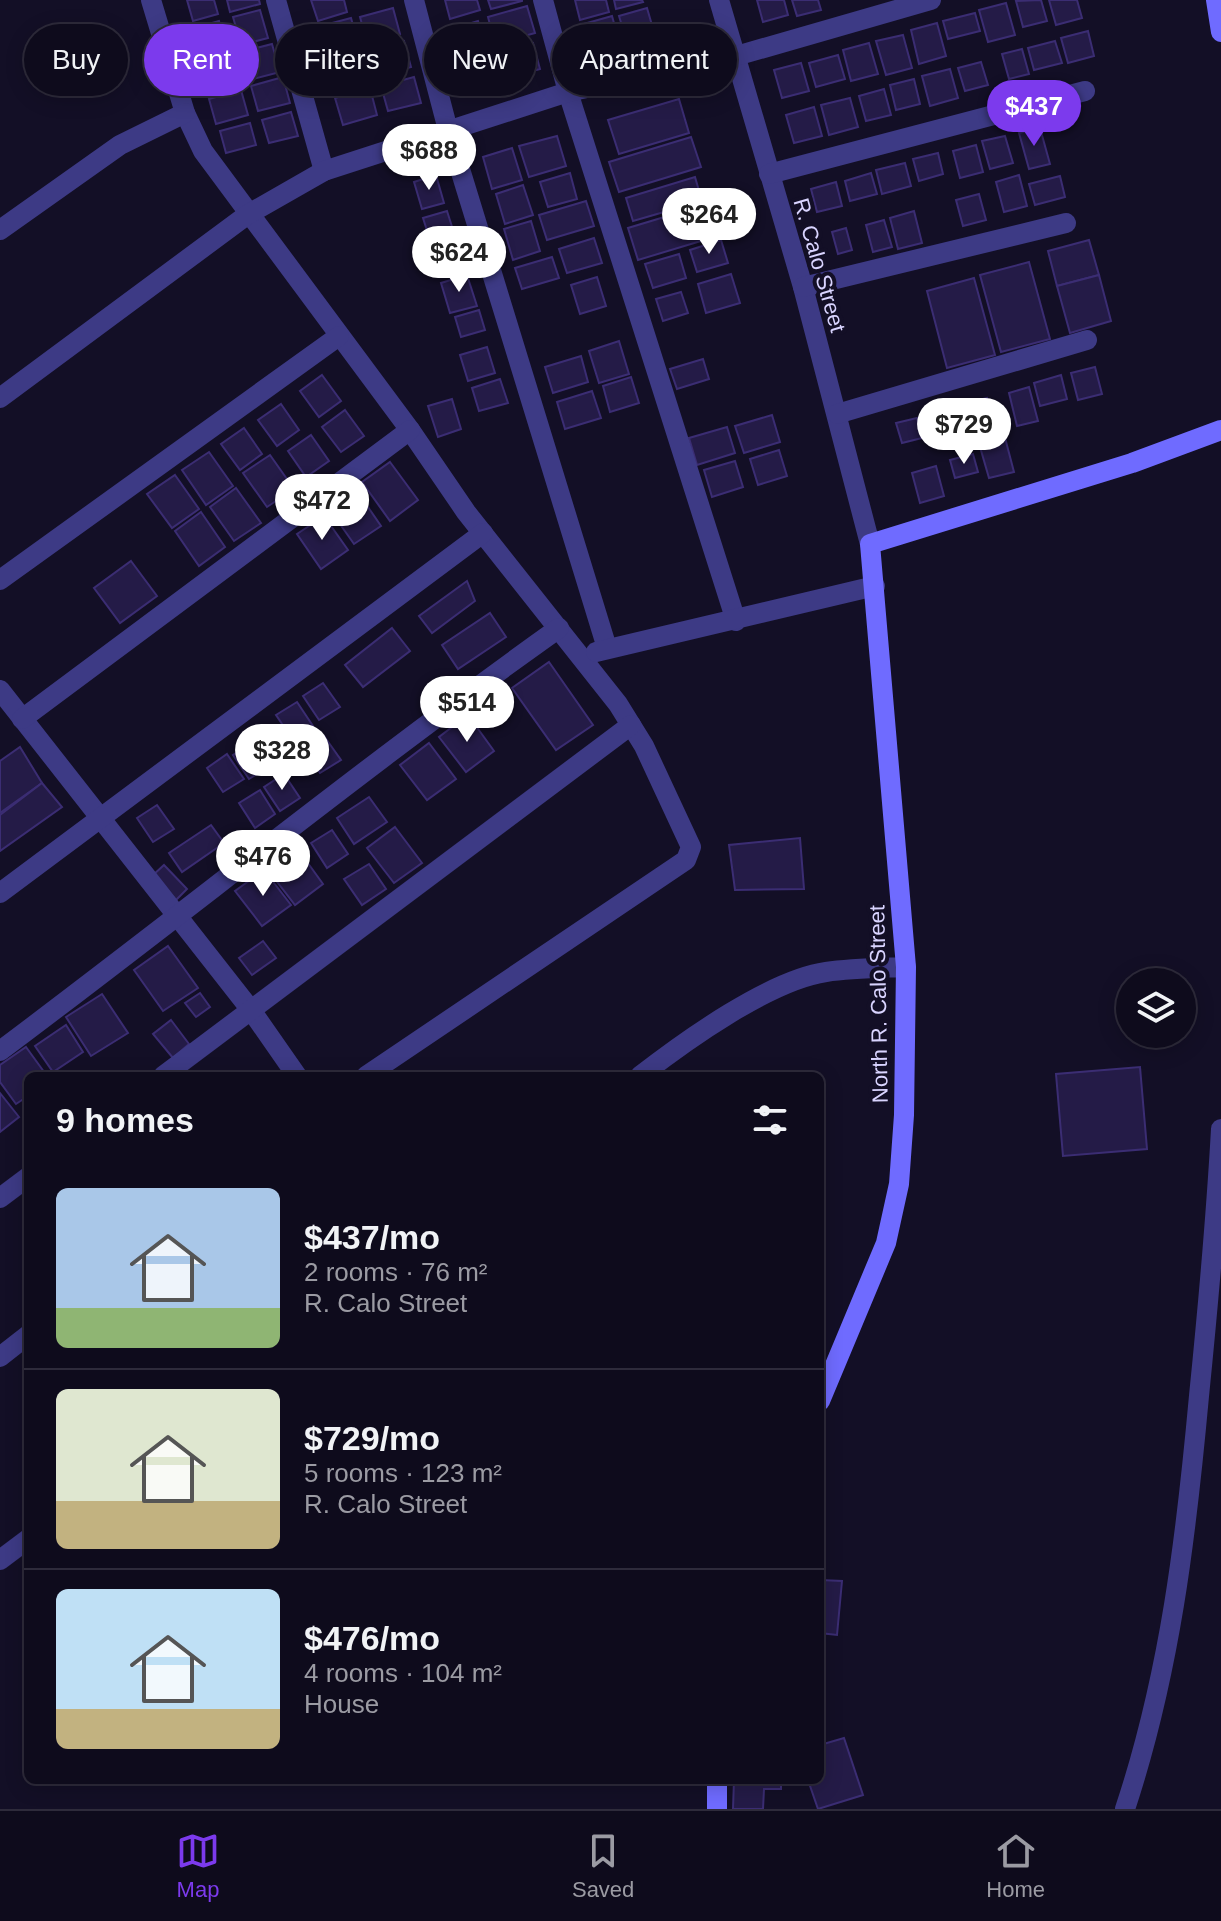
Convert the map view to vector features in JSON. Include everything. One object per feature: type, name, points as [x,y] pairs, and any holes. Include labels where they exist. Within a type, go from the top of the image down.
[{"type":"main road","points":[[1216,0],[1221,32]]},
{"type":"main road","points":[[870,544],[1132,463],[1221,430]]},
{"type":"main road","name":"North R. Calo Street","points":[[824,1391],[886,1243],[899,1184],[907,1037],[906,967],[870,544]]},
{"type":"main road","points":[[717,1784],[717,1809]]},
{"type":"street","points":[[151,0],[185,113],[203,151],[483,533],[581,656],[631,725],[689,841],[688,857],[372,1072]]},
{"type":"street","points":[[276,0],[324,171]]},
{"type":"street","points":[[414,0],[448,130],[607,648]]},
{"type":"street","points":[[543,0],[552,33]]},
{"type":"street","name":"R. Calo Street","points":[[719,0],[726,24]]},
{"type":"street","points":[[737,56],[931,0]]},
{"type":"street","name":"R. Calo Street","points":[[737,60],[803,287],[870,544]]},
{"type":"street","points":[[769,174],[1085,91]]},
{"type":"street","points":[[0,398],[247,215],[324,171],[555,96]]},
{"type":"street","points":[[569,96],[736,621]]},
{"type":"street","points":[[0,230],[120,145],[185,113]]},
{"type":"street","points":[[803,287],[1066,223]]},
{"type":"street","points":[[0,580],[339,336]]},
{"type":"street","points":[[837,414],[1087,340]]},
{"type":"street","points":[[22,719],[410,430]]},
{"type":"street","points":[[0,893],[483,533]]},
{"type":"street","points":[[581,656],[875,586]]},
{"type":"street","points":[[0,1051],[178,917],[402,740],[559,628]]},
{"type":"street","points":[[0,690],[251,1010],[294,1072]]},
{"type":"street","points":[[168,1072],[631,725]]},
{"type":"street","points":[[646,1072],[769,992],[799,978],[826,972],[906,967]]},
{"type":"street","points":[[1125,1809],[1151,1731],[1178,1592],[1217,1212],[1221,1129]]},
{"type":"street","points":[[0,1198],[24,1180]]},
{"type":"street","points":[[0,1357],[24,1338]]},
{"type":"street","points":[[0,1560],[24,1542]]},
{"type":"building","points":[[187,0],[214,0],[218,14],[193,21]]},
{"type":"building","points":[[227,0],[259,0],[260,4],[230,12]]},
{"type":"building","points":[[311,0],[344,0],[347,12],[318,21]]},
{"type":"building","points":[[445,0],[477,0],[480,10],[450,19]]},
{"type":"building","points":[[488,0],[522,0],[522,1],[491,9]]},
{"type":"building","points":[[575,0],[606,0],[609,12],[580,20]]},
{"type":"building","points":[[614,0],[642,0],[643,2],[616,9]]},
{"type":"building","points":[[757,0],[784,0],[788,15],[763,22]]},
{"type":"building","points":[[792,0],[818,0],[821,10],[797,16]]},
{"type":"building","points":[[1041,0],[1047,21],[1023,27],[1016,1]]},
{"type":"building","points":[[1049,0],[1077,0],[1082,18],[1056,25]]},
{"type":"building","points":[[1006,3],[1015,35],[988,42],[979,10]]},
{"type":"building","points":[[527,6],[532,24],[490,24],[488,17]]},
{"type":"building","points":[[393,8],[397,24],[362,24],[360,17]]},
{"type":"building","points":[[647,8],[652,24],[621,24],[619,16]]},
{"type":"building","points":[[260,10],[268,38],[259,40],[259,24],[235,24],[233,17]]},
{"type":"building","points":[[975,13],[980,31],[948,39],[943,21]]},
{"type":"building","points":[[612,16],[614,24],[584,24]]},
{"type":"building","points":[[351,18],[353,24],[328,24]]},
{"type":"building","points":[[937,23],[946,56],[919,64],[911,30]]},
{"type":"building","points":[[1088,31],[1094,56],[1068,63],[1061,38]]},
{"type":"building","points":[[903,35],[912,68],[886,75],[876,41]]},
{"type":"building","points":[[1055,41],[1062,63],[1034,70],[1028,48]]},
{"type":"building","points":[[869,43],[878,74],[851,81],[843,50]]},
{"type":"building","points":[[272,44],[275,73],[259,77],[259,47]]},
{"type":"building","points":[[1022,49],[1029,74],[1009,79],[1002,54]]},
{"type":"building","points":[[838,55],[845,79],[816,87],[809,63]]},
{"type":"building","points":[[981,62],[988,85],[965,91],[958,68]]},
{"type":"building","points":[[801,63],[809,91],[782,98],[774,70]]},
{"type":"building","points":[[950,69],[958,98],[930,106],[922,76]]},
{"type":"building","points":[[414,77],[421,103],[388,111],[384,96],[408,96],[408,79]]},
{"type":"building","points":[[275,79],[275,96],[288,96],[290,103],[258,111],[254,96],[259,96],[259,84]]},
{"type":"building","points":[[914,79],[920,104],[896,110],[890,85]]},
{"type":"building","points":[[884,89],[891,115],[866,121],[859,96]]},
{"type":"building","points":[[243,96],[248,115],[216,124],[209,99]]},
{"type":"building","points":[[372,96],[377,115],[343,125],[335,98]]},
{"type":"building","points":[[850,98],[858,127],[829,135],[821,105]]},
{"type":"building","points":[[679,99],[689,133],[619,154],[608,120]]},
{"type":"building","points":[[814,107],[822,136],[794,143],[786,115]]},
{"type":"building","points":[[291,112],[298,136],[269,143],[262,120]]},
{"type":"building","points":[[250,123],[256,145],[226,153],[220,131]]},
{"type":"building","points":[[1040,128],[1050,164],[1029,169],[1019,133]]},
{"type":"building","points":[[557,136],[566,166],[529,177],[519,146]]},
{"type":"building","points":[[1005,136],[1013,163],[990,169],[982,141]]},
{"type":"building","points":[[691,137],[701,167],[619,192],[609,162]]},
{"type":"building","points":[[976,145],[983,172],[960,178],[953,151]]},
{"type":"building","points":[[512,148],[522,180],[492,189],[483,157]]},
{"type":"building","points":[[938,153],[943,174],[919,181],[913,159]]},
{"type":"building","points":[[905,163],[911,186],[882,194],[876,170]]},
{"type":"building","points":[[570,173],[577,199],[548,207],[540,182]]},
{"type":"building","points":[[871,173],[877,194],[850,201],[845,181]]},
{"type":"building","points":[[436,175],[444,203],[422,209],[414,182]]},
{"type":"building","points":[[1019,175],[1027,206],[1004,212],[996,182]]},
{"type":"building","points":[[1060,176],[1065,197],[1035,205],[1029,184]]},
{"type":"building","points":[[695,177],[702,201],[633,221],[626,198]]},
{"type":"building","points":[[836,182],[842,206],[817,212],[811,189]]},
{"type":"building","points":[[523,185],[533,215],[505,224],[496,194]]},
{"type":"building","points":[[979,194],[986,220],[963,226],[956,200]]},
{"type":"building","points":[[586,201],[594,226],[547,240],[539,215]]},
{"type":"building","points":[[714,202],[724,234],[638,260],[628,228]]},
{"type":"building","points":[[447,211],[454,233],[430,240],[423,218]]},
{"type":"building","points":[[914,211],[922,243],[898,249],[890,218]]},
{"type":"building","points":[[884,220],[892,247],[873,252],[866,225]]},
{"type":"building","points":[[531,221],[540,251],[513,260],[504,229]]},
{"type":"building","points":[[846,228],[852,250],[838,254],[832,232]]},
{"type":"building","points":[[594,238],[602,263],[567,273],[559,249]]},
{"type":"building","points":[[721,240],[728,263],[697,272],[690,250]]},
{"type":"building","points":[[1089,240],[1099,275],[1057,286],[1048,251]]},
{"type":"building","points":[[457,241],[465,270],[440,277],[431,249]]},
{"type":"building","points":[[679,254],[686,278],[653,288],[645,264]]},
{"type":"building","points":[[552,257],[559,278],[522,289],[515,268]]},
{"type":"building","points":[[1029,262],[1050,339],[1001,352],[980,275]]},
{"type":"building","points":[[731,274],[740,303],[706,313],[698,284]]},
{"type":"building","points":[[467,275],[477,306],[450,313],[441,283]]},
{"type":"building","points":[[1099,275],[1111,321],[1070,333],[1057,286]]},
{"type":"building","points":[[597,277],[606,306],[580,314],[571,285]]},
{"type":"building","points":[[974,278],[995,355],[947,368],[927,291]]},
{"type":"building","points":[[681,292],[688,313],[663,321],[656,299]]},
{"type":"building","points":[[479,310],[485,330],[461,337],[455,317]]},
{"type":"building","points":[[619,341],[629,374],[599,383],[589,351]]},
{"type":"building","points":[[487,347],[495,373],[468,381],[460,355]]},
{"type":"building","points":[[581,356],[588,382],[553,393],[545,367]]},
{"type":"building","points":[[703,359],[709,379],[677,389],[670,369]]},
{"type":"building","points":[[1095,367],[1102,394],[1078,400],[1071,373]]},
{"type":"building","points":[[322,375],[341,401],[319,417],[300,391]]},
{"type":"building","points":[[1061,375],[1067,399],[1040,406],[1034,383]]},
{"type":"building","points":[[631,377],[639,403],[610,412],[603,386]]},
{"type":"building","points":[[500,379],[508,403],[479,411],[472,388]]},
{"type":"building","points":[[1029,387],[1038,421],[1017,426],[1009,393]]},
{"type":"building","points":[[592,391],[601,418],[565,429],[557,402]]},
{"type":"building","points":[[987,398],[994,426],[975,432],[967,403]]},
{"type":"building","points":[[452,399],[461,429],[438,437],[428,406]]},
{"type":"building","points":[[281,404],[299,430],[277,446],[258,420]]},
{"type":"building","points":[[957,404],[965,431],[938,439],[930,410]]},
{"type":"building","points":[[345,410],[364,436],[341,452],[322,427]]},
{"type":"building","points":[[772,415],[780,442],[744,453],[735,426]]},
{"type":"building","points":[[917,418],[922,438],[902,443],[896,423]]},
{"type":"building","points":[[727,427],[735,453],[697,465],[689,438]]},
{"type":"building","points":[[244,428],[262,454],[240,470],[221,444]]},
{"type":"building","points":[[1004,434],[1014,472],[989,478],[978,440]]},
{"type":"building","points":[[311,435],[329,461],[306,477],[288,451]]},
{"type":"building","points":[[779,450],[787,476],[758,485],[750,459]]},
{"type":"building","points":[[209,452],[233,486],[206,505],[182,470]]},
{"type":"building","points":[[973,454],[978,472],[955,478],[950,460]]},
{"type":"building","points":[[270,455],[294,489],[267,507],[243,473]]},
{"type":"building","points":[[735,461],[743,487],[712,497],[704,470]]},
{"type":"building","points":[[390,462],[418,500],[390,521],[362,482]]},
{"type":"building","points":[[936,466],[944,496],[920,503],[912,473]]},
{"type":"building","points":[[175,475],[199,509],[172,528],[147,494]]},
{"type":"building","points":[[236,488],[261,523],[234,541],[210,507]]},
{"type":"building","points":[[357,491],[381,526],[354,544],[330,510]]},
{"type":"building","points":[[201,512],[225,547],[199,566],[175,531]]},
{"type":"building","points":[[324,516],[348,550],[321,569],[297,534]]},
{"type":"building","points":[[131,561],[157,596],[120,623],[94,588]]},
{"type":"building","points":[[467,581],[475,601],[432,633],[419,616]]},
{"type":"building","points":[[490,613],[506,637],[458,669],[442,645]]},
{"type":"building","points":[[392,628],[410,651],[363,687],[345,665]]},
{"type":"building","points":[[549,662],[593,725],[556,750],[512,688]]},
{"type":"building","points":[[323,683],[340,707],[319,720],[303,696]]},
{"type":"building","points":[[297,702],[313,726],[293,740],[276,715]]},
{"type":"building","points":[[468,715],[494,751],[466,772],[439,737]]},
{"type":"building","points":[[324,736],[341,760],[320,773],[304,749]]},
{"type":"building","points":[[254,741],[270,766],[249,779],[233,755]]},
{"type":"building","points":[[429,743],[456,779],[427,800],[400,765]]},
{"type":"building","points":[[20,747],[42,783],[0,813],[0,761]]},
{"type":"building","points":[[227,754],[244,779],[223,792],[207,768]]},
{"type":"building","points":[[284,774],[300,798],[280,811],[264,787]]},
{"type":"building","points":[[42,783],[62,807],[0,851],[0,815]]},
{"type":"building","points":[[260,790],[275,814],[255,828],[239,803]]},
{"type":"building","points":[[369,797],[387,822],[354,844],[337,818]]},
{"type":"building","points":[[157,805],[174,829],[153,842],[137,818]]},
{"type":"building","points":[[211,825],[224,843],[182,872],[169,853]]},
{"type":"building","points":[[395,827],[422,863],[394,883],[367,848]]},
{"type":"building","points":[[332,830],[348,854],[327,868],[311,843]]},
{"type":"building","points":[[800,838],[804,889],[735,890],[729,845]]},
{"type":"building","points":[[297,848],[323,884],[295,905],[268,870]]},
{"type":"building","points":[[369,864],[386,889],[362,905],[344,879]]},
{"type":"building","points":[[164,865],[187,889],[176,900],[152,876]]},
{"type":"building","points":[[264,870],[291,905],[262,926],[235,891]]},
{"type":"building","points":[[263,941],[276,958],[252,975],[239,958]]},
{"type":"building","points":[[168,946],[198,988],[163,1011],[134,970]]},
{"type":"building","points":[[200,993],[210,1007],[196,1017],[185,1003]]},
{"type":"building","points":[[102,994],[128,1033],[91,1056],[66,1017]]},
{"type":"building","points":[[171,1020],[189,1044],[173,1058],[153,1034]]},
{"type":"building","points":[[66,1025],[83,1052],[53,1072],[35,1046]]},
{"type":"building","points":[[26,1047],[44,1072],[24,1072],[24,1099],[16,1104],[0,1082],[0,1065]]},
{"type":"building","points":[[1140,1067],[1147,1149],[1063,1156],[1056,1074]]},
{"type":"building","points":[[0,1093],[19,1117],[0,1132]]},
{"type":"building","points":[[824,1580],[842,1581],[837,1635],[824,1633]]},
{"type":"building","points":[[844,1738],[863,1795],[818,1809],[809,1784],[824,1784],[824,1744]]},
{"type":"building","points":[[734,1784],[781,1784],[781,1789],[764,1789],[763,1809],[733,1809]]}]
